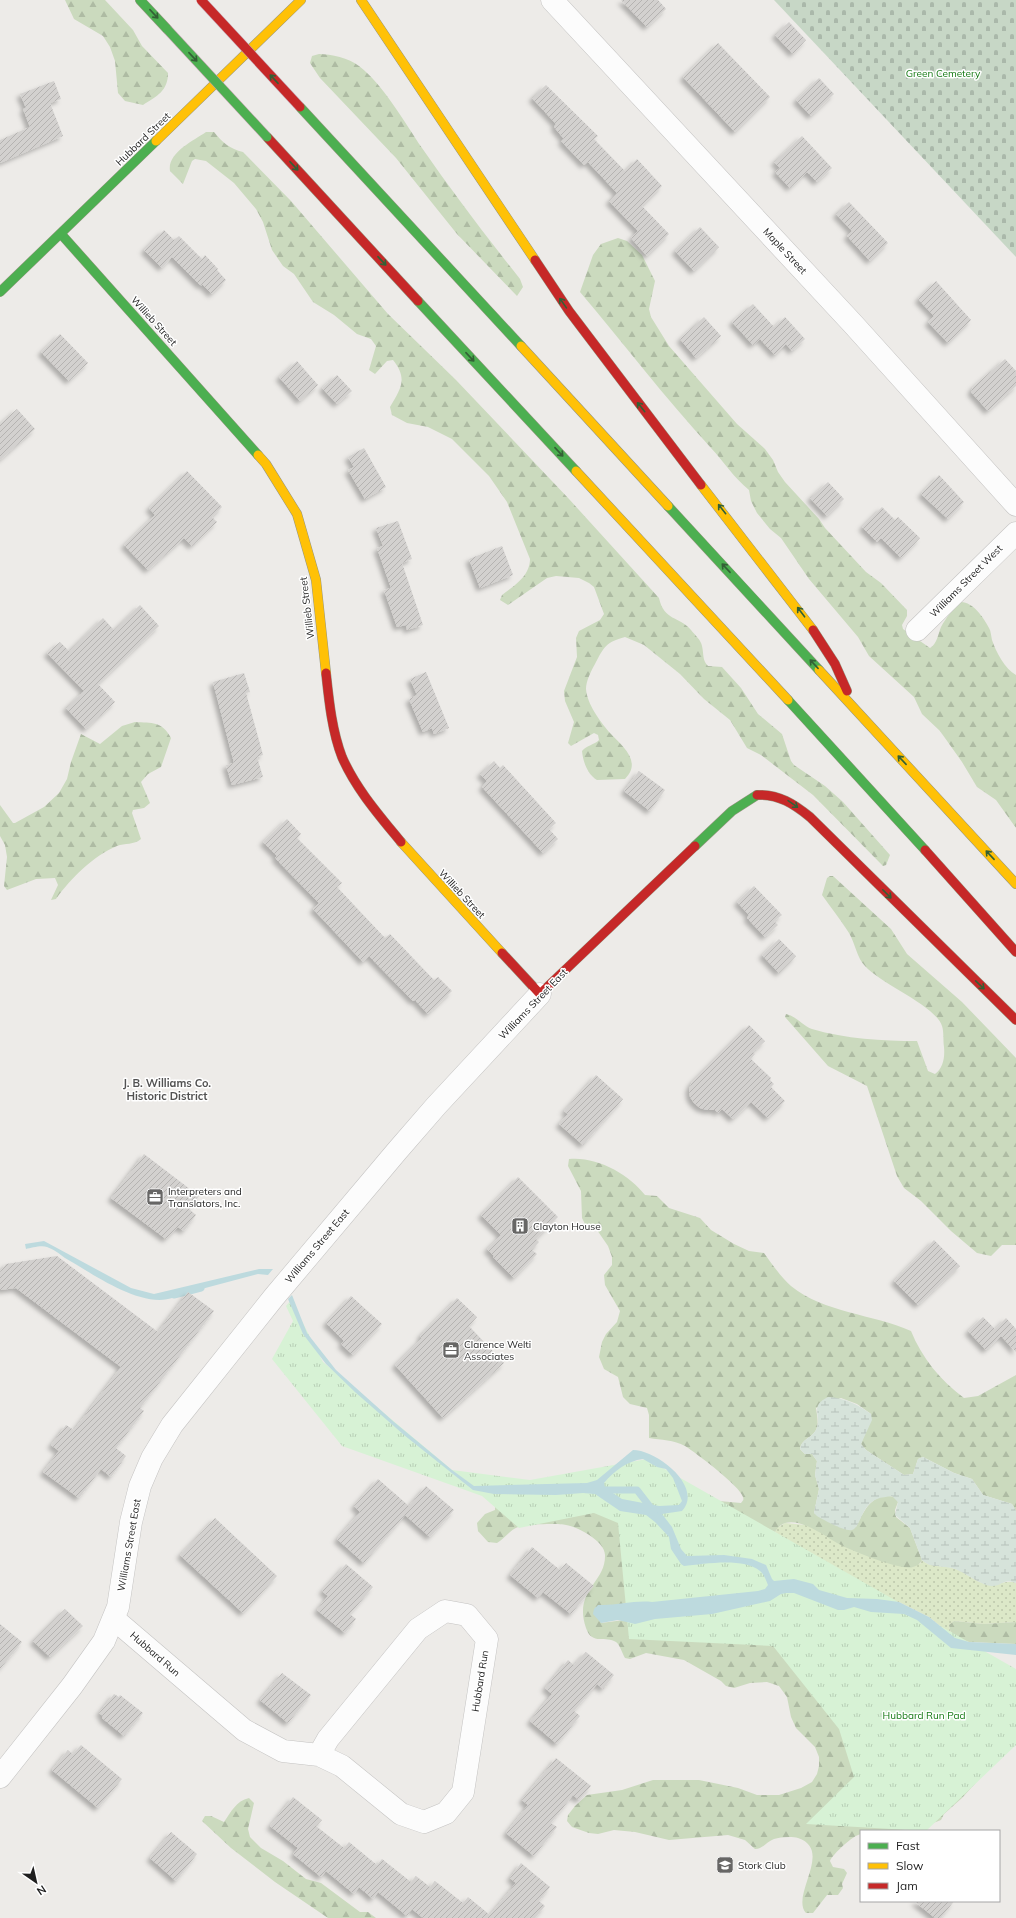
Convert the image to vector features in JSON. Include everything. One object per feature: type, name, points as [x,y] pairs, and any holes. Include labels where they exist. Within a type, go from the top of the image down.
[{"type":"main road","points":[[140,0],[918,842],[1016,952]]},
{"type":"main road","points":[[201,0],[1016,884]]},
{"type":"main road","name":"Hubbard Street","points":[[0,292],[301,0]]},
{"type":"main road","points":[[361,0],[569,311],[636,401],[742,535],[811,626],[835,664],[854,707]]},
{"type":"main road","name":"Willieb Street","points":[[61,234],[266,464],[297,514],[316,580],[330,711],[342,756],[356,784],[372,807],[417,861],[540,994]]},
{"type":"main road","name":"Williams Street East","points":[[540,994],[732,811],[748,799],[757,795],[766,794],[782,797],[810,817],[1016,1020]]},
{"type":"street","name":"Maple Street","points":[[552,0],[853,324],[1016,505]]},
{"type":"street","name":"Williams Street West","points":[[917,630],[1016,533]]},
{"type":"street","name":"Williams Street East","points":[[0,1777],[89,1664],[104,1641],[114,1619],[125,1569],[132,1522],[140,1486],[152,1458],[172,1425],[269,1303],[397,1151],[436,1106],[540,994]]},
{"type":"street","name":"Hubbard Run","points":[[114,1619],[244,1730],[282,1751],[319,1755],[342,1766],[401,1814],[424,1822],[446,1813],[463,1792],[487,1639],[467,1615],[445,1611],[418,1629],[328,1739],[319,1755]]},
{"type":"green space","points":[[65,0],[105,0],[133,30],[142,46],[168,73],[168,79],[164,89],[153,99],[143,105],[125,101],[118,93],[115,61],[110,47],[103,36],[74,19]]},
{"type":"green space","name":"Green Cemetery","points":[[774,0],[1016,0],[1016,257]]},
{"type":"green space","points":[[319,54],[334,56],[355,63],[368,73],[385,93],[458,198],[520,279],[523,287],[517,296],[457,234],[396,158],[320,78],[310,63],[312,56]]},
{"type":"green space","points":[[206,132],[214,132],[227,145],[243,152],[291,201],[388,314],[456,380],[569,499],[659,598],[664,611],[668,615],[682,622],[691,630],[701,644],[706,664],[708,666],[722,667],[741,688],[758,714],[782,734],[791,761],[794,765],[825,786],[843,802],[890,855],[886,865],[883,866],[813,795],[761,755],[747,748],[730,720],[704,699],[680,674],[644,645],[625,637],[610,643],[603,649],[590,673],[586,689],[594,712],[609,732],[624,748],[631,760],[632,766],[625,779],[597,780],[588,771],[583,759],[582,751],[599,740],[598,735],[594,733],[571,746],[568,743],[574,722],[565,701],[564,691],[577,657],[576,638],[579,631],[600,620],[604,614],[594,587],[579,578],[556,576],[547,578],[508,605],[500,600],[502,595],[516,584],[527,571],[530,559],[507,502],[489,476],[452,439],[428,427],[407,423],[392,415],[390,407],[400,389],[402,378],[398,367],[393,360],[387,361],[375,374],[369,370],[376,346],[371,339],[357,334],[334,315],[313,302],[294,274],[283,266],[272,250],[263,222],[256,209],[234,183],[206,161],[195,159],[192,161],[183,184],[170,171],[170,165],[177,153]]},
{"type":"green space","points":[[618,238],[627,241],[642,255],[655,281],[649,309],[651,317],[669,346],[737,424],[765,449],[785,482],[819,519],[825,528],[866,572],[881,583],[907,610],[907,616],[902,625],[903,629],[930,648],[936,641],[941,627],[947,617],[961,602],[970,605],[978,611],[990,629],[992,640],[998,655],[1008,669],[1016,675],[1016,828],[996,800],[977,787],[962,762],[940,731],[922,714],[914,697],[869,656],[858,637],[809,579],[781,538],[770,529],[757,513],[751,501],[749,490],[677,410],[580,292],[593,255],[601,244]]},
{"type":"green space","points":[[135,722],[156,724],[164,728],[171,738],[161,767],[148,774],[141,782],[150,803],[144,808],[133,810],[132,813],[141,839],[117,846],[99,856],[83,868],[68,883],[56,899],[51,900],[58,885],[55,878],[36,879],[7,890],[4,886],[7,857],[5,845],[0,836],[0,805],[13,823],[44,807],[59,793],[67,779],[71,762],[81,734],[100,744],[122,726]]},
{"type":"green space","points":[[833,876],[891,929],[907,954],[962,1002],[1016,1058],[1016,1245],[1002,1245],[991,1256],[977,1253],[951,1231],[921,1201],[904,1188],[897,1176],[867,1086],[828,1066],[785,1017],[786,1014],[790,1015],[812,1029],[838,1035],[877,1040],[917,1041],[928,1071],[935,1074],[940,1069],[944,1059],[943,1031],[938,1018],[919,1003],[873,973],[862,963],[849,933],[822,895],[827,878]]},
{"type":"green space","points":[[569,1159],[590,1160],[611,1168],[630,1180],[645,1195],[657,1196],[669,1208],[700,1218],[711,1230],[734,1244],[749,1251],[764,1253],[787,1282],[804,1295],[833,1308],[896,1325],[911,1331],[915,1341],[933,1368],[947,1384],[964,1398],[978,1396],[1016,1375],[1016,1511],[1012,1504],[983,1495],[972,1479],[954,1473],[923,1457],[918,1459],[913,1474],[904,1475],[866,1450],[861,1444],[871,1414],[857,1404],[841,1398],[816,1408],[818,1422],[817,1428],[812,1435],[802,1443],[800,1449],[805,1454],[812,1454],[817,1461],[815,1475],[819,1489],[814,1513],[856,1527],[866,1509],[875,1500],[880,1497],[895,1497],[898,1502],[895,1510],[896,1517],[910,1528],[922,1560],[918,1565],[913,1567],[897,1566],[863,1555],[837,1543],[815,1530],[797,1523],[788,1522],[781,1525],[775,1532],[708,1500],[741,1503],[743,1497],[734,1485],[685,1446],[672,1441],[649,1438],[649,1415],[647,1408],[630,1404],[623,1397],[618,1377],[604,1369],[599,1357],[602,1342],[606,1334],[617,1322],[620,1311],[605,1285],[604,1275],[612,1265],[612,1257],[608,1246],[597,1230],[585,1224],[582,1218],[581,1191],[568,1166]]},
{"type":"green space","name":"Hubbard Run Pad","points":[[291,1300],[323,1362],[452,1470],[530,1480],[647,1459],[1016,1669],[1016,1745],[927,1830],[806,1824],[854,1777],[839,1729],[773,1646],[629,1639],[618,1523],[594,1513],[519,1528],[482,1496],[342,1446],[272,1359],[293,1321],[286,1306]]},
{"type":"green space","points":[[828,1397],[851,1402],[871,1414],[872,1420],[861,1444],[866,1450],[904,1475],[913,1474],[918,1459],[923,1457],[954,1473],[972,1479],[983,1495],[1012,1504],[1016,1511],[1016,1583],[1008,1581],[992,1586],[979,1582],[955,1569],[933,1566],[926,1563],[922,1560],[910,1528],[895,1515],[898,1502],[892,1496],[880,1498],[872,1502],[864,1511],[855,1528],[852,1530],[840,1528],[817,1516],[814,1513],[819,1489],[815,1475],[817,1461],[812,1454],[805,1454],[800,1449],[802,1443],[816,1430],[818,1425],[817,1408],[822,1401]]},
{"type":"green space","points":[[495,1505],[620,1511],[641,1601],[610,1606],[598,1605],[601,1623],[770,1601],[990,1767],[962,1798],[944,1814],[941,1820],[912,1828],[892,1830],[860,1830],[860,1834],[848,1841],[830,1861],[833,1867],[844,1869],[847,1873],[842,1884],[843,1888],[838,1895],[827,1895],[813,1913],[806,1913],[803,1905],[803,1895],[812,1862],[812,1852],[808,1844],[798,1838],[777,1838],[771,1840],[760,1848],[755,1849],[745,1840],[728,1835],[669,1840],[635,1832],[614,1830],[598,1834],[589,1833],[572,1827],[567,1821],[568,1815],[587,1795],[622,1790],[653,1780],[699,1780],[738,1788],[757,1795],[779,1795],[801,1788],[812,1782],[817,1774],[819,1757],[815,1747],[796,1728],[791,1717],[787,1697],[779,1686],[767,1682],[750,1683],[734,1688],[726,1686],[721,1681],[684,1660],[646,1653],[630,1659],[625,1658],[616,1642],[608,1639],[592,1637],[586,1628],[583,1615],[584,1604],[604,1565],[605,1555],[601,1545],[584,1532],[571,1526],[557,1524],[518,1527],[512,1530],[497,1543],[488,1542],[478,1531],[477,1523],[485,1514],[495,1510]]},
{"type":"green space","points":[[785,1523],[806,1525],[819,1531],[920,1564],[922,1560],[925,1563],[932,1565],[956,1569],[982,1583],[994,1585],[1008,1582],[1016,1583],[1016,1622],[984,1624],[954,1621],[949,1625],[955,1638],[929,1617],[899,1602],[877,1599],[775,1532],[777,1528]]},
{"type":"green space","points":[[954,1621],[984,1624],[1016,1622],[1016,1644],[969,1642],[955,1638],[949,1625]]},
{"type":"green space","points":[[249,1798],[254,1803],[248,1829],[250,1837],[261,1848],[283,1861],[306,1879],[321,1883],[360,1912],[368,1912],[376,1918],[328,1918],[275,1882],[231,1848],[202,1821],[205,1816],[211,1816],[224,1822],[237,1804],[244,1799]]},
{"type":"water","points":[[44,1241],[131,1288],[154,1294],[259,1269],[273,1269],[268,1275],[258,1274],[194,1291],[186,1289],[173,1298],[159,1300],[125,1292],[45,1246],[26,1249],[25,1244]]},
{"type":"water","points":[[292,1295],[307,1333],[336,1370],[394,1422],[452,1470],[474,1486],[587,1483],[597,1480],[633,1450],[643,1452],[654,1456],[665,1463],[675,1472],[687,1491],[687,1501],[682,1511],[662,1514],[672,1527],[681,1549],[687,1556],[724,1555],[752,1559],[766,1565],[774,1581],[794,1579],[813,1584],[819,1590],[847,1598],[877,1599],[899,1602],[929,1617],[955,1638],[969,1642],[1016,1644],[1016,1655],[951,1648],[917,1620],[904,1614],[871,1612],[854,1607],[838,1610],[794,1593],[781,1594],[770,1601],[712,1614],[655,1619],[635,1624],[618,1620],[601,1623],[593,1614],[594,1609],[598,1605],[652,1602],[758,1591],[765,1589],[768,1585],[764,1575],[760,1571],[744,1564],[724,1562],[684,1566],[671,1549],[669,1537],[655,1522],[646,1515],[620,1511],[595,1494],[494,1494],[473,1490],[404,1435],[326,1364],[303,1334],[288,1299]],"holes":[[[643,1459],[657,1467],[666,1469],[673,1478],[682,1501],[679,1505],[659,1506],[622,1499],[605,1488],[604,1483],[612,1474],[626,1464]]]},
{"type":"building","points":[[621,0],[658,0],[666,9],[647,27]]},
{"type":"building","points":[[789,22],[806,40],[793,54],[775,35]]},
{"type":"building","points":[[718,43],[770,97],[735,132],[683,77]]},
{"type":"building","points":[[819,78],[834,94],[811,116],[796,100]]},
{"type":"building","points":[[54,81],[61,99],[50,103],[63,136],[0,163],[0,140],[30,127],[23,109],[26,108],[20,94]]},
{"type":"building","points":[[546,85],[598,136],[594,139],[625,171],[637,159],[662,186],[642,206],[669,234],[647,256],[631,238],[638,231],[609,201],[617,193],[588,162],[584,165],[561,141],[564,139],[554,127],[556,124],[532,98]]},
{"type":"building","points":[[802,136],[832,168],[817,182],[807,172],[790,188],[775,172],[780,168],[774,162]]},
{"type":"building","points":[[849,202],[888,243],[870,261],[847,236],[852,231],[836,214]]},
{"type":"building","points":[[700,227],[719,247],[694,271],[675,251]]},
{"type":"building","points":[[164,230],[174,240],[179,236],[202,259],[205,255],[218,269],[217,270],[226,280],[212,294],[202,284],[201,286],[172,257],[162,268],[144,250]]},
{"type":"building","points":[[936,281],[971,320],[948,343],[928,322],[934,316],[918,299]]},
{"type":"building","points":[[753,304],[774,327],[785,317],[805,339],[792,351],[786,344],[775,355],[760,339],[753,345],[732,322]]},
{"type":"building","points":[[704,317],[721,336],[696,358],[680,339]]},
{"type":"building","points":[[60,334],[88,363],[69,381],[41,352]]},
{"type":"building","points":[[1005,359],[1016,371],[1016,386],[988,411],[971,392],[973,387]]},
{"type":"building","points":[[297,361],[318,385],[300,401],[279,377]]},
{"type":"building","points":[[337,375],[352,391],[337,404],[322,388]]},
{"type":"building","points":[[17,409],[35,429],[0,460],[0,424]]},
{"type":"building","points":[[364,448],[386,487],[365,499],[348,470],[354,467],[348,457]]},
{"type":"building","points":[[187,471],[222,507],[212,517],[217,522],[192,546],[184,538],[148,570],[124,545],[155,515],[149,508]]},
{"type":"building","points":[[939,475],[964,502],[948,519],[921,494]]},
{"type":"building","points":[[828,482],[844,499],[827,516],[810,498]]},
{"type":"building","points":[[882,507],[895,520],[898,517],[920,538],[901,558],[881,538],[877,542],[862,527]]},
{"type":"building","points":[[398,521],[412,559],[402,563],[423,625],[407,630],[406,625],[397,627],[384,590],[391,588],[377,548],[383,546],[376,528]]},
{"type":"building","points":[[502,546],[513,575],[480,588],[469,559]]},
{"type":"building","points":[[140,605],[159,626],[98,684],[115,702],[86,729],[66,708],[84,691],[47,653],[60,642],[69,651],[103,618],[114,630]]},
{"type":"building","points":[[426,672],[449,728],[434,734],[432,728],[423,732],[409,699],[417,695],[410,679]]},
{"type":"building","points":[[244,673],[250,692],[246,693],[263,755],[257,757],[263,777],[232,785],[226,765],[234,763],[213,682]]},
{"type":"building","points":[[494,761],[500,768],[503,765],[556,823],[549,829],[558,839],[543,853],[482,787],[487,781],[480,774]]},
{"type":"building","points":[[639,771],[665,790],[650,811],[624,791]]},
{"type":"building","points":[[287,819],[301,834],[297,838],[342,883],[337,887],[385,938],[390,934],[434,980],[438,977],[452,991],[428,1014],[415,1000],[413,1001],[369,956],[363,962],[313,909],[319,903],[275,858],[277,856],[263,842]]},
{"type":"building","points":[[754,886],[782,915],[774,921],[778,925],[765,937],[747,918],[749,915],[737,902]]},
{"type":"building","points":[[779,939],[796,956],[779,973],[762,955]]},
{"type":"building","points":[[749,1025],[765,1041],[753,1052],[755,1054],[751,1059],[771,1078],[770,1080],[774,1084],[771,1087],[785,1101],[768,1118],[751,1102],[733,1119],[722,1109],[718,1113],[715,1110],[700,1108],[690,1097],[689,1089],[692,1082]]},
{"type":"building","points":[[596,1075],[623,1099],[583,1145],[559,1124],[568,1114],[564,1111]]},
{"type":"building","name":"Interpreters and Translators, Inc.","points":[[144,1154],[199,1196],[189,1209],[196,1215],[184,1231],[178,1227],[166,1239],[111,1198]]},
{"type":"building","name":"Clayton House","points":[[518,1177],[558,1217],[536,1239],[539,1242],[532,1250],[537,1254],[514,1278],[487,1249],[501,1235],[481,1215]]},
{"type":"building","points":[[934,1240],[960,1266],[918,1305],[894,1281]]},
{"type":"building","points":[[57,1256],[158,1332],[188,1292],[214,1311],[140,1408],[144,1411],[116,1448],[126,1456],[111,1477],[101,1469],[79,1498],[43,1472],[59,1451],[51,1445],[66,1425],[74,1430],[121,1367],[16,1288],[0,1290],[0,1272],[6,1264]]},
{"type":"building","points":[[351,1296],[382,1324],[353,1355],[341,1344],[344,1341],[326,1323]]},
{"type":"building","name":"Clarence Welti Associates","points":[[457,1298],[477,1317],[469,1326],[504,1363],[443,1418],[395,1365],[422,1338],[420,1336]]},
{"type":"building","points":[[983,1317],[995,1329],[1006,1318],[1016,1329],[1016,1352],[1001,1336],[986,1350],[968,1331]]},
{"type":"building","points":[[378,1479],[409,1506],[426,1486],[454,1510],[430,1537],[405,1515],[364,1563],[337,1539],[360,1512],[354,1506]]},
{"type":"building","points":[[215,1518],[277,1576],[243,1613],[180,1555]]},
{"type":"building","points":[[532,1547],[560,1570],[566,1563],[594,1586],[571,1614],[543,1592],[538,1598],[510,1575]]},
{"type":"building","points":[[346,1564],[373,1587],[350,1614],[356,1619],[345,1633],[317,1610],[328,1596],[322,1591]]},
{"type":"building","points":[[65,1609],[83,1626],[50,1657],[33,1641]]},
{"type":"building","points":[[0,1624],[22,1642],[0,1669]]},
{"type":"building","points":[[586,1652],[614,1675],[603,1689],[597,1684],[574,1711],[580,1716],[557,1744],[530,1721],[552,1694],[545,1688],[568,1660],[574,1665]]},
{"type":"building","points":[[282,1673],[311,1695],[288,1723],[260,1700]]},
{"type":"building","points":[[114,1694],[119,1697],[120,1695],[143,1713],[124,1736],[102,1718],[103,1716],[99,1713]]},
{"type":"building","points":[[81,1745],[122,1779],[98,1808],[52,1770],[68,1750],[73,1754]]},
{"type":"building","points":[[556,1758],[591,1786],[579,1800],[573,1795],[551,1823],[557,1827],[534,1856],[506,1833],[528,1805],[522,1800]]},
{"type":"building","points":[[293,1797],[322,1820],[316,1826],[344,1848],[349,1842],[377,1865],[382,1859],[411,1882],[416,1876],[430,1887],[435,1881],[463,1903],[468,1897],[490,1915],[516,1883],[510,1878],[521,1863],[550,1887],[539,1901],[545,1906],[535,1918],[423,1918],[412,1909],[407,1916],[378,1892],[373,1899],[359,1887],[354,1894],[326,1871],[321,1877],[293,1854],[298,1848],[270,1826]]},
{"type":"building","points":[[171,1832],[197,1854],[176,1881],[150,1858]]},
{"type":"building","points":[[915,1902],[953,1902],[941,1918],[935,1918]]},
{"type":"waterway","points":[[174,1295],[201,1288]]},
{"type":"waterway","points":[[599,1490],[637,1490],[654,1512]]},
{"type":"traffic: fast","points":[[140,0],[167,29]]},
{"type":"traffic: fast","points":[[167,29],[267,137]]},
{"type":"traffic: fast","points":[[300,107],[521,346]]},
{"type":"traffic: fast","points":[[0,292],[156,141]]},
{"type":"traffic: fast","points":[[61,234],[258,455]]},
{"type":"traffic: fast","points":[[418,301],[576,471]]},
{"type":"traffic: fast","points":[[668,506],[819,670]]},
{"type":"traffic: fast","points":[[788,700],[925,850]]},
{"type":"traffic: fast","points":[[695,846],[732,811],[757,795]]},
{"type":"traffic: slow","points":[[156,141],[301,0]]},
{"type":"traffic: slow","points":[[361,0],[535,260]]},
{"type":"traffic: slow","points":[[521,346],[668,506]]},
{"type":"traffic: slow","points":[[258,455],[266,464],[297,514],[316,580],[326,673]]},
{"type":"traffic: slow","points":[[576,471],[788,700]]},
{"type":"traffic: slow","points":[[701,485],[813,630]]},
{"type":"traffic: slow","points":[[819,670],[1016,884]]},
{"type":"traffic: slow","points":[[401,842],[502,953]]},
{"type":"traffic: jam","points":[[201,0],[300,107]]},
{"type":"traffic: jam","points":[[267,137],[418,301]]},
{"type":"traffic: jam","points":[[535,260],[569,311],[701,485]]},
{"type":"traffic: jam","points":[[813,630],[835,664],[847,691]]},
{"type":"traffic: jam","points":[[326,673],[333,726],[342,757],[361,791],[401,842]]},
{"type":"traffic: jam","points":[[757,795],[779,798],[798,808],[810,817],[1016,1020]]},
{"type":"traffic: jam","points":[[502,953],[540,994],[695,846]]},
{"type":"traffic: jam","points":[[925,850],[1016,952]]},
{"type":"place","name":"Interpreters and Translators, Inc.","points":[[155,1197]]},
{"type":"place","name":"Clayton House","points":[[520,1226]]},
{"type":"place","name":"Clarence Welti Associates","points":[[451,1350]]},
{"type":"place","name":"Stork Club","points":[[725,1865]]},
{"type":"district","name":"J. B. Williams Co. Historic District","points":[[167,1089]]}]
